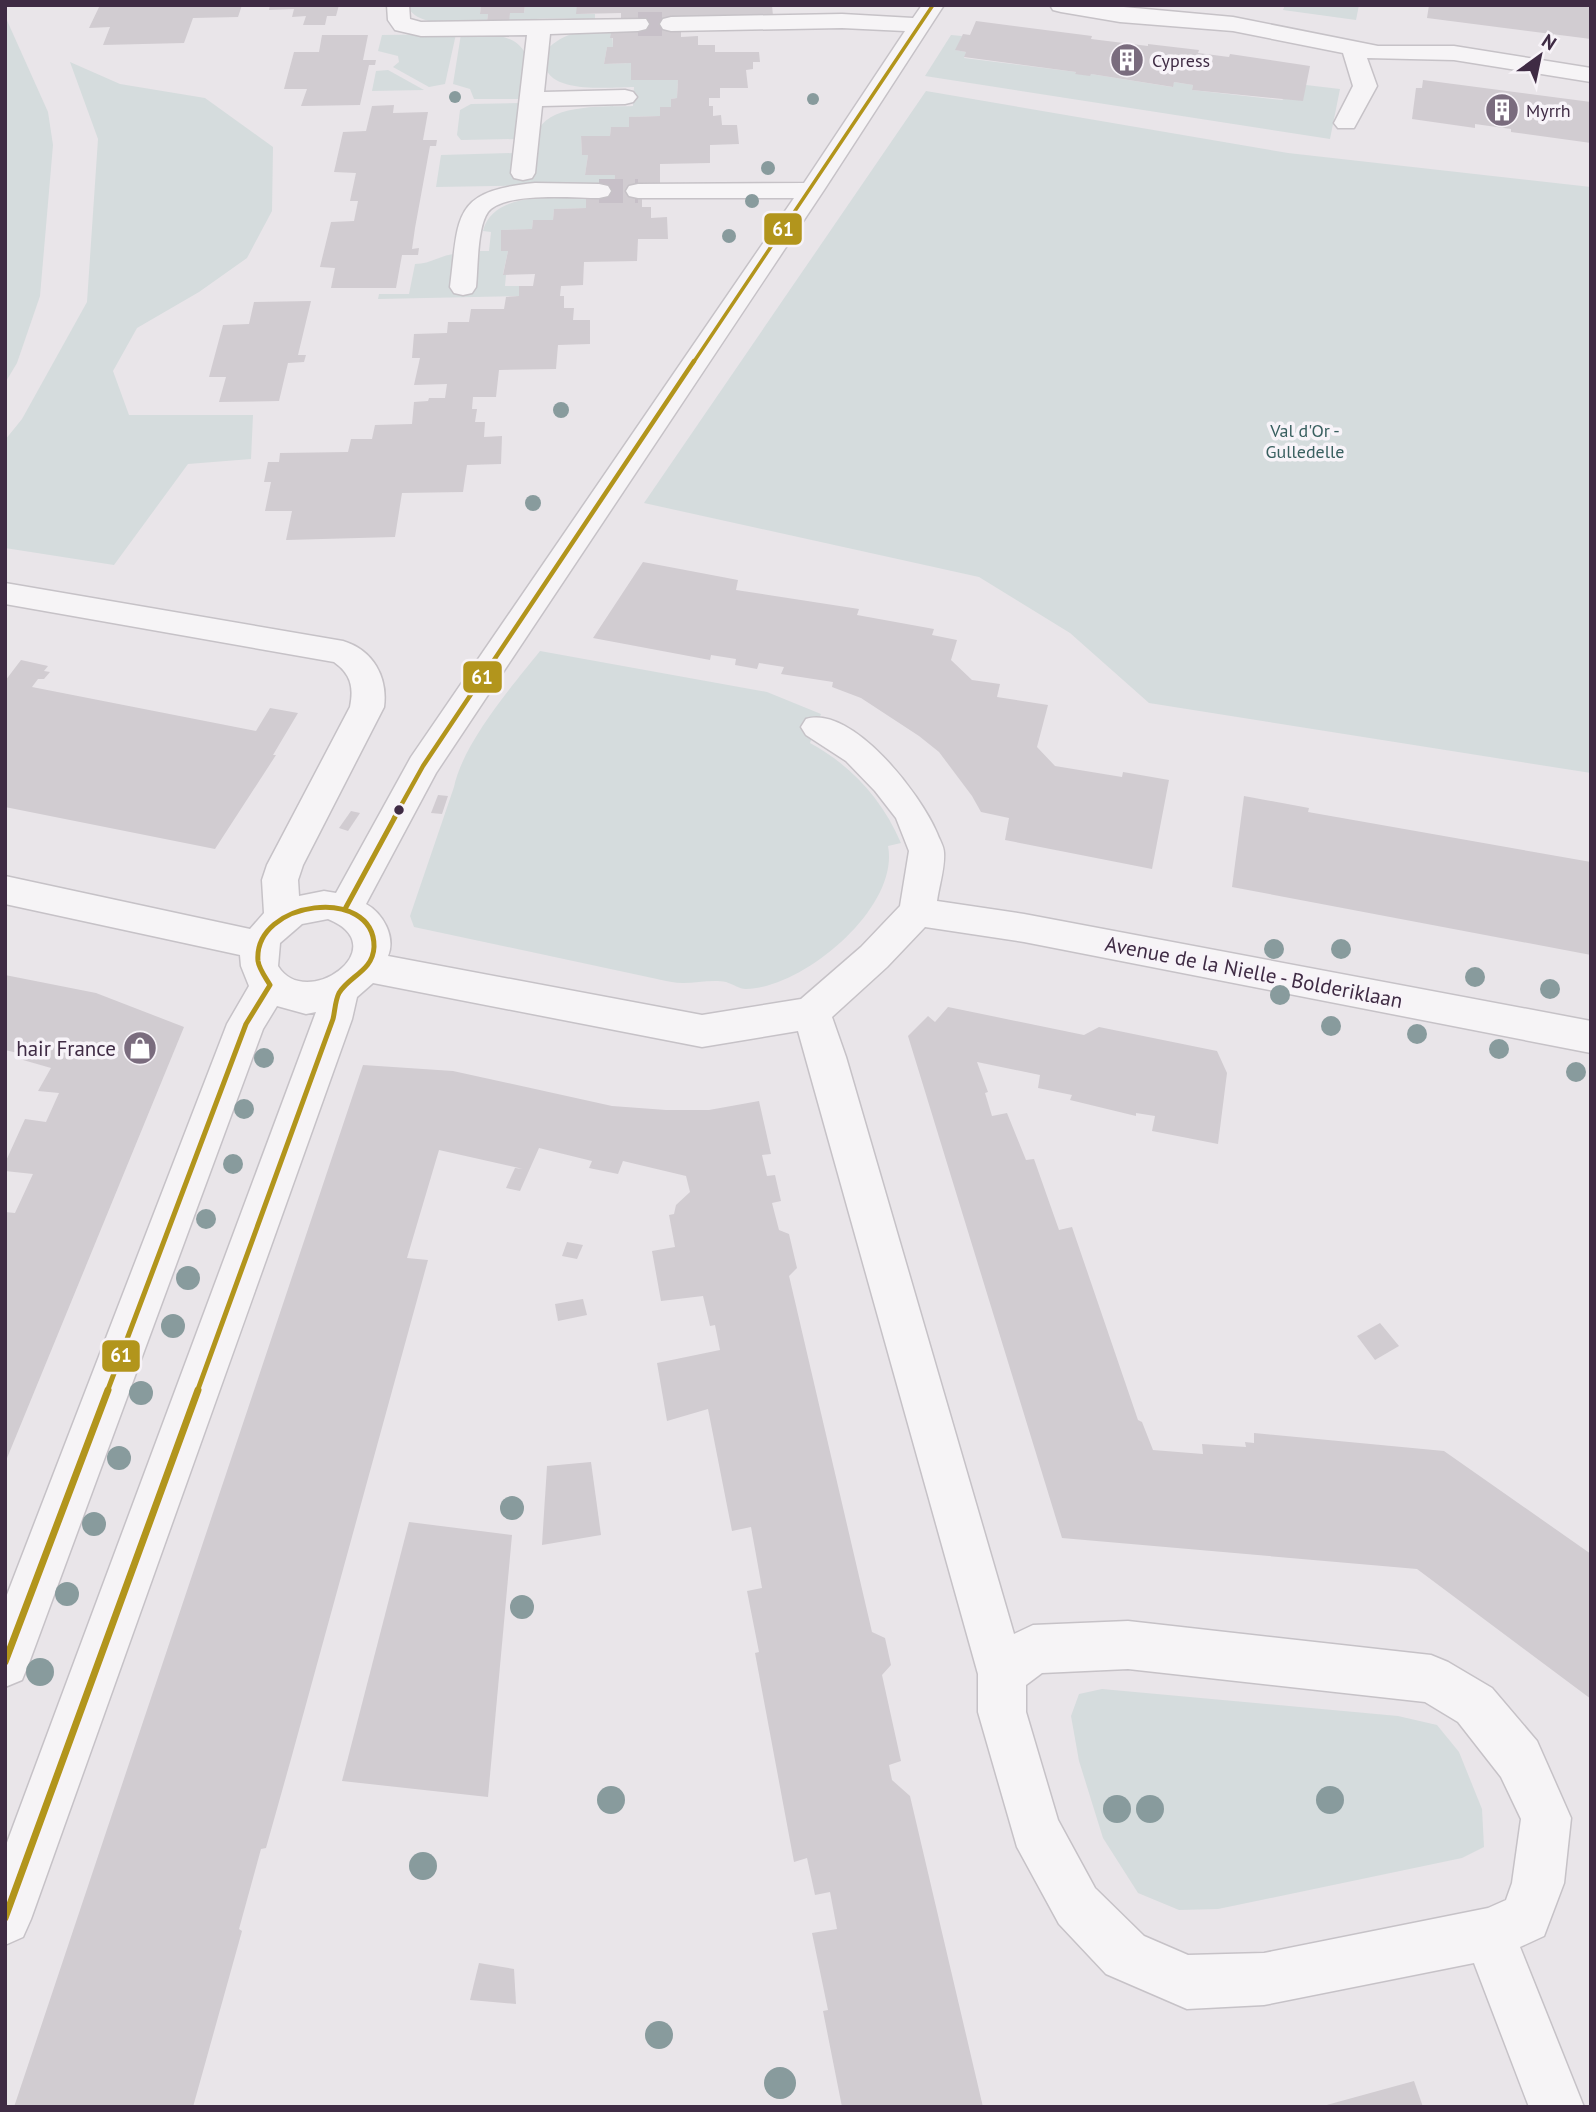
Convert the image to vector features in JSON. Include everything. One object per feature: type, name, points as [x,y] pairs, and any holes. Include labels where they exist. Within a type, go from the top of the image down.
[{"type":"street","points":[[398,5],[401,22],[408,27],[539,28],[638,24]]},
{"type":"street","points":[[1061,5],[1120,15],[1233,24],[1353,50],[1378,53],[1454,53],[1591,75]]},
{"type":"street","points":[[671,24],[841,13],[926,15]]},
{"type":"street","points":[[345,909],[423,766],[812,190],[926,15]]},
{"type":"street","points":[[523,173],[539,28]]},
{"type":"street","points":[[1346,122],[1350,107],[1362,95],[1365,86],[1353,50]]},
{"type":"street","points":[[532,99],[625,97]]},
{"type":"street","points":[[638,191],[812,190]]},
{"type":"street","points":[[463,287],[471,228],[477,210],[483,204],[515,194],[598,191]]},
{"type":"street","points":[[5,593],[343,652],[358,662],[367,673],[368,707],[285,865],[271,931],[257,960],[260,974],[284,994],[322,996],[354,979],[702,1031],[811,1013],[874,957],[917,912],[927,851],[911,813],[887,782],[858,752],[818,727]]},
{"type":"street","points":[[5,890],[271,931],[314,906],[345,909],[366,922],[374,943],[332,1019],[5,1919]]},
{"type":"street","name":"Avenue de la Nielle - Bolderiklaan","points":[[917,912],[1024,928],[1591,1037]]},
{"type":"street","points":[[5,1663],[246,1024],[270,985]]},
{"type":"street","points":[[811,1013],[827,1057],[1002,1674],[1002,1712],[1035,1829],[1077,1906],[1125,1955],[1186,1982],[1264,1979],[1489,1934],[1526,1918],[1538,1884],[1546,1818],[1519,1759],[1475,1705],[1431,1679],[1128,1644],[1033,1649],[1002,1674]]},
{"type":"street","points":[[1489,1934],[1557,2107]]},
{"type":"green space","points":[[408,5],[481,5],[480,13],[488,14],[487,22],[508,22],[510,13],[524,13],[525,6],[577,5],[577,14],[595,14],[595,19],[538,19],[480,26],[442,24],[413,14]]},
{"type":"green space","points":[[1285,5],[1359,5],[1356,20],[1283,10]]},
{"type":"green space","points":[[5,16],[48,112],[53,145],[40,296],[17,363],[5,383]]},
{"type":"green space","points":[[612,29],[613,47],[607,47],[604,64],[631,63],[631,80],[678,80],[677,98],[671,99],[671,107],[660,107],[660,116],[630,117],[629,127],[611,127],[610,136],[581,137],[582,155],[588,155],[585,175],[615,175],[614,184],[436,187],[441,155],[514,153],[511,173],[533,173],[537,134],[546,121],[556,115],[582,108],[633,106],[634,87],[599,88],[572,85],[551,76],[545,66],[546,51],[560,39],[585,31]]},
{"type":"green space","points":[[456,34],[445,84],[429,87],[393,67],[399,62],[398,56],[378,51],[382,35]]},
{"type":"green space","points":[[461,34],[497,36],[520,46],[525,53],[520,99],[474,99],[470,89],[453,84]]},
{"type":"green space","points":[[951,35],[962,36],[956,50],[966,52],[964,58],[1076,72],[1075,74],[1091,74],[1172,87],[1174,82],[1193,85],[1192,90],[1282,100],[1306,85],[1340,89],[1330,139],[925,76]]},
{"type":"green space","points":[[70,62],[120,84],[205,98],[273,147],[272,211],[247,258],[199,292],[137,328],[113,371],[129,415],[253,415],[251,459],[188,464],[114,565],[5,548],[5,440],[22,419],[87,302],[98,139]]},
{"type":"green space","points":[[388,70],[424,90],[372,91],[376,71]]},
{"type":"green space","name":"Val d'Or - Gulledelle","points":[[926,91],[1288,153],[1591,187],[1591,773],[1149,703],[1070,633],[979,577],[644,503]]},
{"type":"green space","points":[[520,103],[516,139],[461,140],[457,135],[460,110],[471,104]]},
{"type":"green space","points":[[586,197],[586,208],[554,209],[553,220],[533,220],[532,229],[501,230],[501,251],[508,251],[503,274],[506,275],[505,286],[519,286],[519,296],[378,299],[379,294],[409,294],[415,264],[451,254],[457,254],[475,287],[480,251],[489,251],[491,232],[483,231],[489,218],[499,209],[527,199]]},
{"type":"green space","points":[[540,651],[767,692],[821,714],[810,743],[839,762],[864,785],[885,812],[901,843],[888,846],[888,870],[879,894],[864,918],[820,959],[794,975],[769,985],[746,989],[721,981],[667,981],[414,927],[410,916],[467,752],[490,716]]},
{"type":"green space","points":[[1102,1689],[1398,1716],[1437,1725],[1459,1752],[1482,1809],[1484,1847],[1462,1858],[1218,1909],[1179,1910],[1138,1893],[1103,1838],[1079,1761],[1071,1716],[1079,1694]]},
{"type":"building","points":[[100,5],[242,5],[238,17],[193,18],[184,43],[103,45],[110,27],[89,28]]},
{"type":"building","points":[[270,5],[339,5],[336,16],[327,16],[325,25],[303,25],[306,16],[292,17],[294,9],[269,10]]},
{"type":"building","points":[[481,5],[525,5],[524,13],[510,13],[509,22],[487,22],[488,14],[480,14]]},
{"type":"building","points":[[577,5],[772,5],[773,16],[681,28],[681,37],[698,36],[698,45],[715,45],[715,52],[759,52],[760,62],[753,62],[753,69],[746,70],[748,88],[720,88],[720,98],[709,98],[709,106],[713,106],[713,116],[721,115],[722,125],[737,125],[739,144],[710,145],[710,163],[660,164],[660,185],[642,197],[642,207],[651,207],[651,218],[667,217],[668,239],[638,239],[637,261],[584,262],[583,285],[561,286],[560,296],[564,296],[564,308],[574,308],[573,320],[590,320],[590,344],[558,345],[556,369],[499,370],[496,397],[473,397],[472,409],[477,409],[475,422],[485,422],[484,437],[502,436],[501,464],[467,465],[463,492],[402,493],[395,537],[286,540],[292,511],[265,511],[271,482],[264,482],[268,462],[279,462],[280,453],[348,452],[351,439],[372,439],[375,425],[412,424],[414,402],[445,398],[447,384],[414,385],[420,358],[412,358],[414,334],[447,333],[448,322],[469,322],[471,309],[504,309],[506,297],[519,296],[519,286],[533,286],[535,274],[503,275],[508,251],[501,251],[501,230],[532,229],[533,220],[553,220],[554,209],[586,208],[586,197],[599,186],[614,186],[615,175],[585,175],[588,155],[582,155],[581,136],[610,136],[611,127],[629,127],[629,117],[660,116],[660,107],[671,107],[671,99],[677,98],[678,80],[631,80],[631,63],[604,64],[607,47],[613,47],[613,38],[610,38],[612,29],[621,21],[621,13],[576,14]]},
{"type":"building","points":[[1429,5],[1591,5],[1591,39],[1427,18]]},
{"type":"building","name":"Cypress","points":[[976,21],[1092,36],[1091,39],[1199,50],[1198,53],[1229,57],[1230,54],[1310,66],[1303,101],[1192,90],[1193,85],[1174,82],[1173,87],[964,57],[966,52],[955,50],[963,34],[970,35]]},
{"type":"building","points":[[322,35],[368,35],[363,60],[376,60],[375,65],[369,65],[360,105],[301,106],[307,89],[284,89],[294,52],[319,52]]},
{"type":"building","name":"Myrrh","points":[[1423,80],[1591,102],[1591,143],[1475,124],[1475,128],[1412,119],[1416,88],[1422,88]]},
{"type":"building","points":[[394,105],[393,113],[428,112],[423,140],[437,140],[436,146],[430,146],[415,228],[412,249],[419,248],[418,255],[402,255],[396,288],[331,288],[335,268],[320,267],[331,222],[354,221],[358,201],[350,201],[356,173],[334,172],[343,132],[366,131],[372,106]]},
{"type":"building","points":[[311,301],[298,355],[306,355],[304,362],[288,363],[279,401],[219,402],[226,377],[209,377],[223,325],[249,324],[254,302]]},
{"type":"building","points":[[643,562],[738,580],[736,590],[859,609],[857,615],[934,629],[932,635],[957,640],[951,660],[972,680],[1000,684],[997,697],[1048,705],[1037,747],[1055,766],[1122,777],[1123,772],[1169,780],[1152,869],[1005,840],[1009,818],[981,812],[939,752],[861,698],[832,687],[833,682],[781,674],[784,667],[759,663],[757,669],[735,665],[736,659],[711,655],[710,660],[593,638]]},
{"type":"building","points":[[21,660],[48,666],[44,671],[50,672],[44,679],[38,679],[32,687],[256,731],[270,708],[298,713],[273,755],[276,755],[215,849],[5,807],[5,681]]},
{"type":"building","points":[[438,795],[448,796],[442,814],[431,813]]},
{"type":"building","points":[[1244,796],[1309,808],[1308,812],[1591,862],[1591,955],[1232,887]]},
{"type":"building","points":[[351,811],[360,813],[348,831],[339,828]]},
{"type":"building","points":[[5,975],[96,993],[184,1027],[5,1463],[5,1212],[15,1213],[33,1174],[5,1171],[5,1163],[25,1119],[46,1122],[59,1093],[38,1091],[51,1068],[23,1060],[26,1055],[5,1050]]},
{"type":"building","points":[[948,1007],[1084,1035],[1099,1027],[1217,1051],[1227,1073],[1218,1144],[1152,1131],[1155,1116],[1136,1113],[1136,1116],[1070,1100],[1072,1095],[1038,1088],[1040,1075],[977,1062],[988,1092],[985,1093],[992,1116],[1007,1113],[1026,1160],[1034,1159],[1059,1230],[1072,1227],[1138,1420],[1142,1422],[1153,1450],[1203,1454],[1202,1444],[1246,1447],[1245,1442],[1254,1443],[1254,1433],[1444,1451],[1591,1554],[1591,1699],[1417,1569],[1062,1538],[908,1036],[928,1016],[935,1022]]},
{"type":"building","points":[[363,1065],[453,1071],[612,1106],[709,1110],[759,1101],[771,1154],[762,1155],[767,1176],[775,1175],[781,1201],[772,1203],[779,1230],[789,1234],[797,1268],[789,1276],[872,1632],[885,1638],[891,1665],[882,1675],[901,1761],[889,1765],[892,1780],[910,1796],[983,2107],[842,2107],[823,2011],[828,2010],[812,1933],[837,1929],[830,1892],[815,1895],[807,1858],[794,1862],[755,1653],[759,1652],[747,1591],[762,1588],[751,1527],[732,1531],[708,1409],[667,1421],[657,1363],[720,1350],[715,1325],[710,1326],[703,1296],[661,1301],[652,1251],[675,1247],[669,1215],[674,1214],[676,1205],[690,1192],[686,1176],[623,1161],[618,1174],[589,1168],[592,1161],[539,1148],[520,1191],[506,1188],[515,1168],[523,1169],[439,1150],[407,1258],[428,1260],[266,1848],[261,1849],[239,1929],[242,1931],[193,2107],[14,2107]]},
{"type":"building","points":[[567,1242],[583,1245],[577,1259],[562,1256]]},
{"type":"building","points":[[583,1299],[587,1315],[558,1321],[555,1304]]},
{"type":"building","points":[[1380,1323],[1399,1346],[1375,1360],[1357,1336]]},
{"type":"building","points":[[591,1462],[601,1535],[542,1545],[547,1466]]},
{"type":"building","points":[[409,1522],[512,1535],[488,1797],[342,1781]]},
{"type":"building","points":[[479,1963],[514,1969],[516,2004],[470,2000]]},
{"type":"building","points":[[1414,2081],[1423,2107],[1323,2106]]},
{"type":"tunnel","points":[[638,24],[671,24]]},
{"type":"tunnel","points":[[599,191],[638,191]]},
{"type":"transit line","name":"61","points":[[345,909],[423,766],[933,5]]},
{"type":"transit line","name":"61","points":[[5,1662],[246,1024],[270,985],[258,961],[260,944],[270,929],[284,918],[302,910],[321,906],[340,908],[356,914],[372,937],[373,954],[367,966],[338,995],[333,1019],[5,1918]]},
{"type":"place","name":"Cypress","points":[[1127,60]]},
{"type":"place","name":"Myrrh","points":[[1502,110]]},
{"type":"place","name":"hair France","points":[[140,1048]]}]
